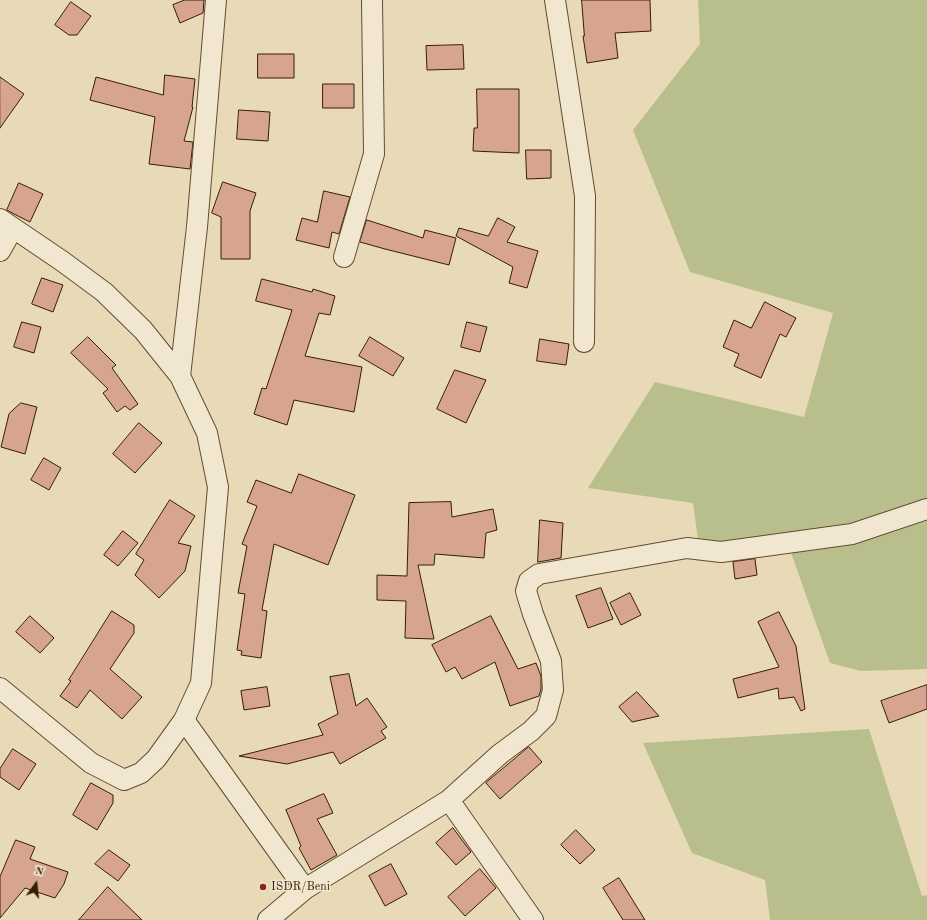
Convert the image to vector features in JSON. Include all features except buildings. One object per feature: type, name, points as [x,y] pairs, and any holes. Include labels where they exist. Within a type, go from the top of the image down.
[{"type":"street","points":[[180,376],[197,227],[216,0]]},
{"type":"street","points":[[344,257],[374,154],[372,0]]},
{"type":"street","points":[[555,0],[585,196],[584,342]]},
{"type":"street","points":[[0,252],[6,223],[104,292],[143,330],[180,376],[206,433],[218,488],[201,683],[184,720],[151,763],[141,773],[124,780],[91,763],[0,688]]},
{"type":"street","points":[[268,920],[305,889],[450,800],[500,754],[531,731],[546,716],[553,690],[551,661],[526,591],[529,581],[539,574],[686,548],[721,552],[852,534],[927,509]]},
{"type":"street","points":[[184,720],[305,889]]},
{"type":"street","points":[[450,800],[533,920]]},
{"type":"green space","points":[[698,0],[927,0],[927,669],[861,671],[830,663],[784,533],[699,547],[693,503],[588,488],[655,382],[804,417],[833,313],[690,272],[633,130],[700,44]]},
{"type":"green space","points":[[869,729],[922,896],[927,895],[927,920],[770,920],[765,880],[692,853],[643,743]]},
{"type":"place","name":"ISDR/Beni","points":[[263,887]]}]
